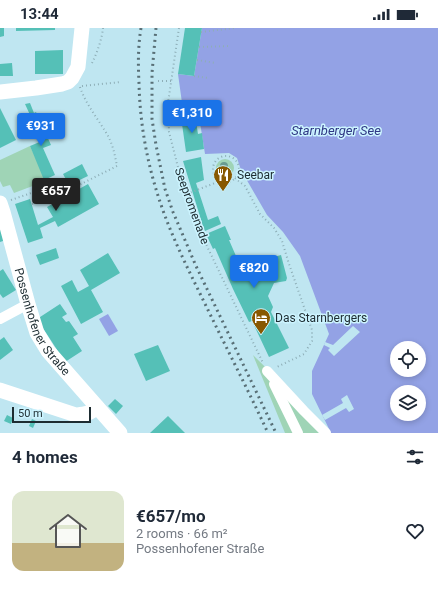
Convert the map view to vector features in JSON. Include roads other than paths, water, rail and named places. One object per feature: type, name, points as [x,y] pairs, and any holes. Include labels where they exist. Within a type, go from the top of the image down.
[{"type":"main road","points":[[0,92],[76,82],[82,28]]},
{"type":"main road","name":"Possenhofener Straße","points":[[0,203],[37,332],[48,351],[116,430]]},
{"type":"main road","points":[[0,390],[76,415],[90,413],[97,407]]},
{"type":"street","points":[[0,319],[28,304]]},
{"type":"street","points":[[298,433],[267,371],[326,433]]},
{"type":"water","name":"Starnberger See","points":[[202,28],[438,28],[438,433],[331,433],[312,394],[312,371],[329,334],[300,256],[283,232],[267,215],[241,170],[237,158],[229,153],[205,154],[198,110],[183,110],[178,74],[194,76]]},
{"type":"water","points":[[108,314],[118,331],[109,336],[99,319]]},
{"type":"railway","points":[[141,28],[138,62],[141,117],[146,151],[159,200],[185,263],[268,433]]},
{"type":"railway","points":[[156,28],[152,73],[152,119],[165,189],[196,266],[276,433]]},
{"type":"place","name":"Seebar","points":[[223,192]]},
{"type":"place","name":"Das Starnbergers","points":[[261,335]]}]
